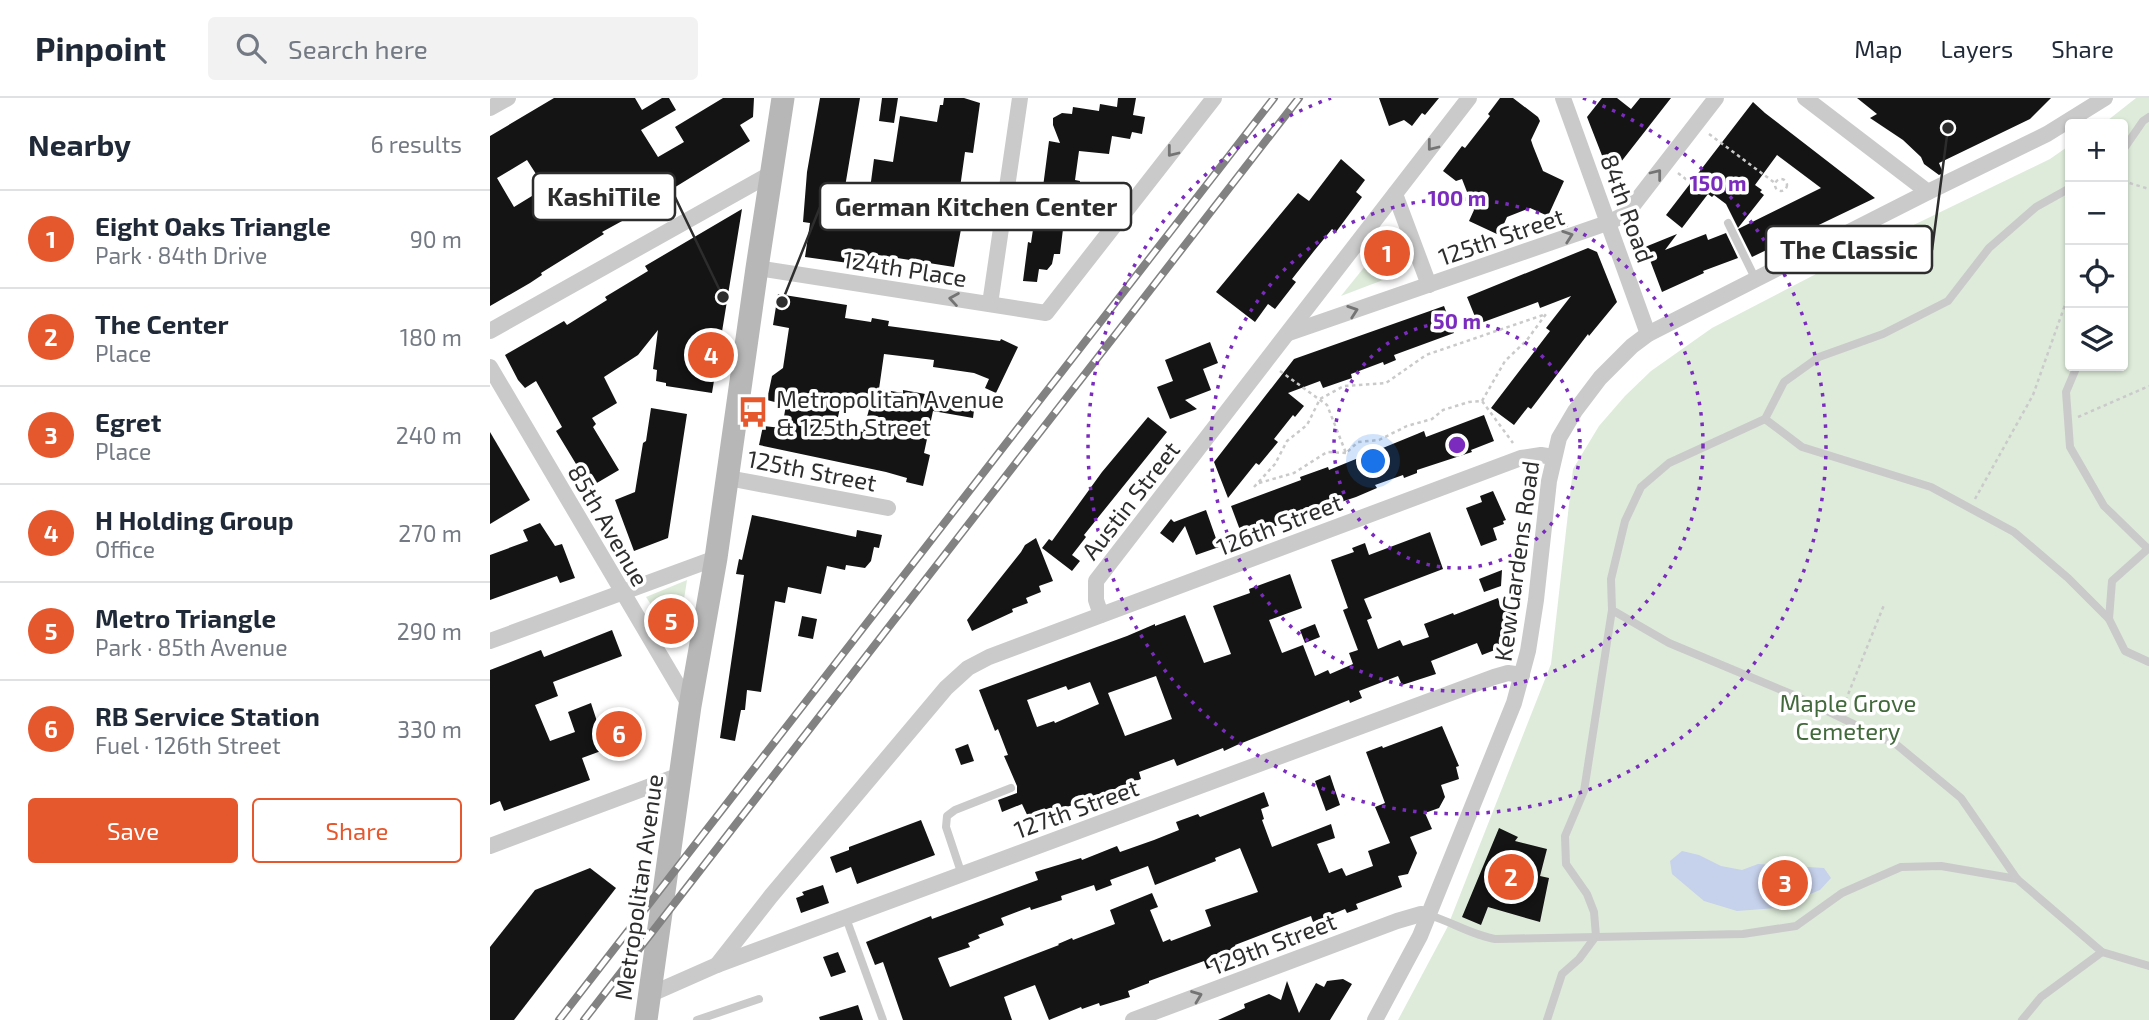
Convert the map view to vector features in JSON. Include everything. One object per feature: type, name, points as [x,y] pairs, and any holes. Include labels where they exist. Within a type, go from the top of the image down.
[{"type":"main road","name":"Metropolitan Avenue","points":[[646,1020],[690,706],[716,558],[783,98]]},
{"type":"street","points":[[490,108],[508,98]]},
{"type":"street","points":[[990,304],[1020,98]]},
{"type":"street","name":"124th Place","points":[[757,268],[1045,313],[1214,98]]},
{"type":"street","name":"Austin Street","points":[[1101,615],[1096,600],[1096,581],[1469,98]]},
{"type":"street","name":"84th Road","points":[[1563,98],[1610,222],[1648,334]]},
{"type":"street","name":"125th Street","points":[[1289,333],[1610,222],[1627,213],[1716,98]]},
{"type":"street","points":[[1805,98],[1928,192]]},
{"type":"street","name":"Kew Gardens Road","points":[[1375,1020],[1412,954],[1504,733],[1522,675],[1536,600],[1553,457],[1566,425],[1587,394],[1614,363],[1648,334],[2047,134],[2105,98]]},
{"type":"street","points":[[490,331],[772,173]]},
{"type":"street","points":[[1395,194],[1429,285]]},
{"type":"street","name":"85th Avenue","points":[[490,367],[690,706]]},
{"type":"street","name":"126th Street","points":[[1101,615],[1521,458],[1541,455],[1553,457]]},
{"type":"street","name":"125th Street","points":[[728,478],[888,508]]},
{"type":"street","points":[[490,641],[716,558]]},
{"type":"street","points":[[718,965],[786,877],[962,672],[989,657],[1101,615]]},
{"type":"street","name":"127th Street","points":[[649,995],[718,965],[1494,677],[1508,673],[1522,675]]},
{"type":"street","points":[[490,846],[680,775]]},
{"type":"street","name":"129th Street","points":[[1133,1020],[1397,921],[1420,914],[1429,915]]},
{"type":"lane","points":[[2128,142],[2149,117]]},
{"type":"lane","points":[[1547,1020],[1562,974],[1579,959],[1596,936],[1594,912],[1587,894],[1566,864],[1564,836],[1584,791],[1612,610],[1611,579],[1625,521],[1641,487],[1669,463],[1765,419],[1784,382],[1819,357],[1883,334],[1948,301],[1989,248],[2036,207],[2065,191]]},
{"type":"lane","points":[[1728,223],[1756,279]]},
{"type":"lane","points":[[2075,371],[2066,392],[2070,447],[2104,506],[2148,548],[2112,581],[2109,619]]},
{"type":"lane","points":[[1765,419],[1802,447],[1931,487],[2014,532],[2068,578],[2109,619],[2125,651],[2149,662]]},
{"type":"lane","points":[[1612,610],[1669,643],[1796,696],[1897,745],[1961,798],[2017,879],[2102,952],[2149,965]]},
{"type":"lane","points":[[962,875],[946,827],[947,817],[955,810],[1011,789]]},
{"type":"lane","points":[[1429,915],[1446,920],[1479,937],[1495,939],[1743,934],[1796,926],[1842,893],[1901,867],[1941,866],[2017,879]]},
{"type":"lane","points":[[846,918],[883,1020]]},
{"type":"lane","points":[[2022,1020],[2040,998],[2102,952]]},
{"type":"lane","points":[[697,1020],[759,999]]},
{"type":"path","points":[[1709,134],[1775,183]]},
{"type":"path","points":[[1678,173],[1701,191]]},
{"type":"path","points":[[2126,182],[2149,189]]},
{"type":"path","points":[[1969,508],[2034,395],[2065,305]]},
{"type":"path","points":[[1254,487],[1275,464],[1287,441],[1307,425],[1320,399],[1344,386],[1386,383],[1426,355],[1546,314],[1527,340],[1505,362],[1482,401]]},
{"type":"path","points":[[1280,371],[1320,399],[1329,409],[1346,453]]},
{"type":"path","points":[[2068,422],[2149,386]]},
{"type":"path","points":[[1482,401],[1514,445]]},
{"type":"path","points":[[1258,483],[1294,472],[1327,452],[1346,453],[1358,442],[1384,438],[1407,426],[1432,419],[1443,410],[1482,401]]},
{"type":"path","points":[[1839,717],[1884,605]]},
{"type":"green space","name":"Maple Grove Cemetery","points":[[2136,98],[2149,98],[2149,1020],[1398,1020],[1447,928],[1551,664],[1573,469],[1599,426],[1651,371],[1712,328],[1866,248],[2050,159],[2065,148],[2065,371],[2128,371],[2128,119],[2109,119]]},
{"type":"green space","points":[[1391,234],[1404,272],[1341,296]]},
{"type":"green space","points":[[687,580],[677,644],[646,597]]},
{"type":"water","points":[[1682,851],[1699,855],[1721,866],[1742,870],[1758,864],[1824,868],[1831,878],[1820,890],[1776,908],[1737,911],[1704,901],[1672,874],[1670,861]]},
{"type":"building","points":[[554,98],[635,98],[642,110],[662,98],[669,98],[676,110],[641,130],[658,157],[684,142],[675,127],[723,98],[754,98],[753,117],[740,125],[750,141],[664,194],[666,197],[602,232],[604,234],[541,273],[542,275],[530,283],[490,306],[490,136]],"holes":[[[527,160],[545,188],[514,207],[497,178]]]},
{"type":"building","points":[[820,98],[860,98],[845,187],[870,189],[874,159],[893,162],[900,116],[937,122],[944,98],[964,98],[980,103],[973,153],[965,152],[959,195],[967,197],[954,267],[872,254],[870,266],[805,257],[810,223],[803,222],[807,172]],"holes":[[[887,187],[919,192],[914,219],[883,213]]]},
{"type":"building","points":[[882,98],[898,98],[894,123],[879,121]]},
{"type":"building","points":[[1118,98],[1136,98],[1133,115],[1145,117],[1142,134],[1132,132],[1130,139],[1112,136],[1109,154],[1079,151],[1075,180],[1080,181],[1076,231],[1063,229],[1060,254],[1054,254],[1052,264],[1047,270],[1039,269],[1037,282],[1023,281],[1028,242],[1031,243],[1036,209],[1040,210],[1049,141],[1060,143],[1053,118],[1062,113],[1072,114],[1073,107],[1099,111],[1100,104],[1117,107]]},
{"type":"building","points":[[1379,98],[1439,98],[1412,126],[1404,120],[1389,126]]},
{"type":"building","points":[[1500,98],[1513,98],[1538,117],[1540,121],[1531,140],[1543,171],[1564,181],[1548,216],[1530,208],[1507,217],[1499,235],[1469,221],[1474,210],[1462,179],[1456,181],[1443,171],[1490,116],[1488,114]]},
{"type":"building","points":[[1602,98],[1617,98],[1631,109],[1640,98],[1671,98],[1610,176],[1587,117]]},
{"type":"building","points":[[1857,98],[2051,98],[2030,119],[1939,163],[1943,173],[1939,175],[1924,164],[1921,157],[1903,140],[1870,118],[1877,114]]},
{"type":"building","points":[[1753,102],[1875,198],[1752,257],[1738,229],[1821,188],[1777,155],[1755,185],[1764,195],[1738,228],[1726,204],[1708,194],[1682,228],[1666,215]]},
{"type":"building","points":[[1341,159],[1365,180],[1356,192],[1362,197],[1336,232],[1332,229],[1292,279],[1296,282],[1275,309],[1268,304],[1255,322],[1216,292],[1298,193],[1309,201]]},
{"type":"building","points":[[742,209],[712,393],[666,386],[666,383],[656,381],[657,370],[653,369],[658,330],[638,355],[604,377],[617,403],[592,418],[596,424],[593,427],[619,470],[590,487],[556,431],[562,427],[536,381],[525,388],[505,355],[564,321],[567,325],[607,300],[605,297],[648,271],[645,266]]},
{"type":"building","points":[[1726,233],[1738,258],[1703,271],[1704,273],[1662,292],[1645,247],[1677,234],[1665,250],[1706,234],[1708,240]]},
{"type":"building","points":[[1588,248],[1597,252],[1617,302],[1589,336],[1588,334],[1531,409],[1528,407],[1514,425],[1491,408],[1550,331],[1546,328],[1571,296],[1540,308],[1538,302],[1478,324],[1467,297]]},
{"type":"building","points":[[778,294],[847,305],[845,318],[871,322],[872,318],[889,321],[888,326],[1000,341],[1001,339],[1018,347],[996,393],[985,388],[989,379],[974,373],[933,367],[934,360],[884,354],[879,389],[903,393],[903,390],[975,403],[973,418],[933,411],[924,453],[930,455],[923,486],[906,482],[907,478],[886,472],[759,445],[763,426],[782,428],[786,405],[767,400],[772,376],[783,368],[789,328],[773,325]],"holes":[[[843,394],[872,398],[863,432],[836,426]]]},
{"type":"building","points":[[1444,306],[1454,333],[1394,355],[1396,360],[1351,374],[1352,378],[1323,388],[1320,381],[1288,393],[1304,406],[1274,439],[1278,442],[1259,465],[1256,463],[1228,498],[1214,462],[1294,359]]},
{"type":"building","points":[[1210,342],[1218,363],[1203,369],[1211,390],[1185,400],[1197,409],[1170,419],[1157,387],[1173,381],[1165,360]]},
{"type":"building","points":[[651,408],[687,414],[668,538],[634,551],[615,500],[635,492]]},
{"type":"building","points":[[1484,415],[1494,441],[1471,450],[1472,452],[1417,470],[1417,473],[1404,478],[1403,475],[1375,485],[1377,488],[1356,497],[1341,502],[1340,499],[1312,509],[1313,512],[1243,538],[1231,506],[1424,431],[1426,437]]},
{"type":"building","points":[[1148,417],[1167,432],[1084,535],[1086,537],[1072,555],[1080,561],[1072,571],[1042,548],[1049,539],[1052,541],[1102,472]]},
{"type":"building","points":[[490,432],[530,500],[490,524]]},
{"type":"building","points":[[1493,491],[1506,520],[1503,521],[1504,524],[1493,528],[1497,540],[1481,546],[1466,508],[1482,502],[1480,496]]},
{"type":"building","points":[[1206,510],[1219,547],[1196,555],[1185,526],[1173,543],[1160,533],[1171,519],[1174,522]]},
{"type":"building","points":[[752,515],[856,537],[857,530],[882,535],[879,548],[874,547],[871,561],[865,568],[846,565],[845,570],[827,566],[821,594],[788,587],[785,603],[775,601],[761,692],[747,690],[745,710],[741,710],[735,741],[720,738],[744,575],[736,574],[739,559],[742,560]]},
{"type":"building","points":[[540,523],[555,546],[562,544],[575,578],[560,583],[557,576],[490,600],[490,555],[528,541],[523,530]]},
{"type":"building","points":[[1430,532],[1443,569],[1364,599],[1372,618],[1367,620],[1378,649],[1400,640],[1403,646],[1429,637],[1424,624],[1498,598],[1501,608],[1516,613],[1510,644],[1482,655],[1477,643],[1431,661],[1436,674],[1402,685],[1398,676],[1359,691],[1362,698],[1350,703],[1349,700],[1224,751],[1223,748],[1177,766],[1174,759],[1139,772],[1141,779],[1030,821],[1022,804],[1002,812],[998,800],[1017,793],[1017,786],[1004,756],[1008,755],[998,729],[995,731],[979,690],[1185,615],[1204,663],[1231,654],[1213,606],[1250,593],[1249,589],[1290,574],[1302,608],[1269,620],[1282,653],[1303,645],[1315,676],[1328,670],[1330,674],[1353,664],[1349,653],[1358,650],[1343,610],[1348,608],[1331,560],[1354,552],[1352,548],[1365,543],[1369,555]],"holes":[[[1156,676],[1172,719],[1125,736],[1108,693]],[[1090,682],[1099,704],[1055,723],[1054,721],[1037,727],[1027,700],[1066,686],[1068,690]]]},
{"type":"building","points":[[1036,538],[1053,581],[1039,586],[1041,592],[1026,598],[1028,603],[972,631],[967,620],[1025,545]]},
{"type":"building","points":[[1502,570],[1501,586],[1484,592],[1479,579]]},
{"type":"building","points":[[802,616],[817,619],[813,639],[798,636]]},
{"type":"building","points":[[1315,624],[1320,637],[1305,643],[1300,630]]},
{"type":"building","points":[[612,630],[622,656],[553,682],[558,696],[535,705],[550,741],[575,732],[568,712],[591,703],[605,746],[601,751],[582,758],[590,780],[504,811],[500,801],[490,805],[490,670],[541,650],[544,657]]},
{"type":"building","points":[[1442,726],[1459,766],[1456,767],[1459,779],[1441,785],[1445,797],[1439,808],[1425,813],[1432,829],[1410,837],[1417,853],[1408,874],[1398,876],[1402,887],[1356,904],[1358,909],[1347,913],[1345,909],[1313,922],[1311,916],[1235,945],[1237,949],[1219,956],[1222,963],[1207,969],[1204,961],[1128,991],[1130,997],[1100,1006],[1099,1003],[1082,1009],[1081,1007],[1049,1020],[1035,985],[1004,997],[1012,1020],[903,1020],[883,962],[875,965],[866,942],[931,916],[932,919],[1038,880],[1035,872],[1081,858],[1082,860],[1117,846],[1120,852],[1154,840],[1179,830],[1176,822],[1198,814],[1200,817],[1264,792],[1269,806],[1261,809],[1262,820],[1272,847],[1331,824],[1335,838],[1317,844],[1329,873],[1342,868],[1346,876],[1373,866],[1368,851],[1390,843],[1375,807],[1385,803],[1366,752],[1382,746],[1383,748]],"holes":[[[1240,848],[1258,892],[1205,910],[1211,926],[1163,942],[1150,910],[1158,907],[1152,893],[1110,910],[1115,924],[1073,940],[1072,938],[950,987],[938,958],[970,947],[968,943],[980,938],[978,935],[1004,925],[1001,918],[1030,907],[1031,910],[1062,900],[1061,896],[1094,885],[1096,891],[1112,885],[1110,880],[1148,866],[1155,885],[1216,861],[1215,858]]]},
{"type":"building","points":[[968,744],[974,761],[961,765],[955,749]]},
{"type":"building","points":[[1330,775],[1340,805],[1326,811],[1315,781]]},
{"type":"building","points":[[921,820],[935,855],[857,884],[851,867],[836,873],[830,857],[849,850],[849,847]]},
{"type":"building","points":[[1499,828],[1518,837],[1515,841],[1547,849],[1540,876],[1549,878],[1540,922],[1488,907],[1481,925],[1462,917]]},
{"type":"building","points":[[590,868],[616,888],[514,1020],[490,1020],[490,947],[535,890]]},
{"type":"building","points":[[823,885],[829,903],[801,913],[796,898],[804,895],[802,892]]},
{"type":"building","points":[[838,952],[846,972],[831,977],[823,957]]},
{"type":"building","points":[[1343,979],[1352,984],[1330,1020],[1218,1020],[1245,1008],[1244,1004],[1269,994],[1281,1000],[1287,981],[1299,1013],[1316,983],[1324,987],[1327,981]]},
{"type":"building","points":[[858,1005],[863,1020],[820,1020],[819,1017]]},
{"type":"railway","points":[[559,1020],[1274,98]]},
{"type":"railway","points":[[584,1020],[1299,98]]},
{"type":"place","name":"The Classic","points":[[1948,128]]},
{"type":"place","name":"Eight Oaks Triangle","points":[[1387,253]]},
{"type":"place","name":"KashiTile","points":[[723,297]]},
{"type":"place","name":"German Kitchen Center","points":[[782,302]]},
{"type":"place","name":"H Holding Group","points":[[711,355]]},
{"type":"place","name":"Metropolitan Avenue & 125th Street","points":[[753,412]]},
{"type":"place","name":"Metro Triangle","points":[[671,621]]},
{"type":"place","name":"RB Service Station","points":[[619,734]]},
{"type":"place","name":"The Center","points":[[1511,877]]},
{"type":"place","name":"Egret","points":[[1785,883]]}]
